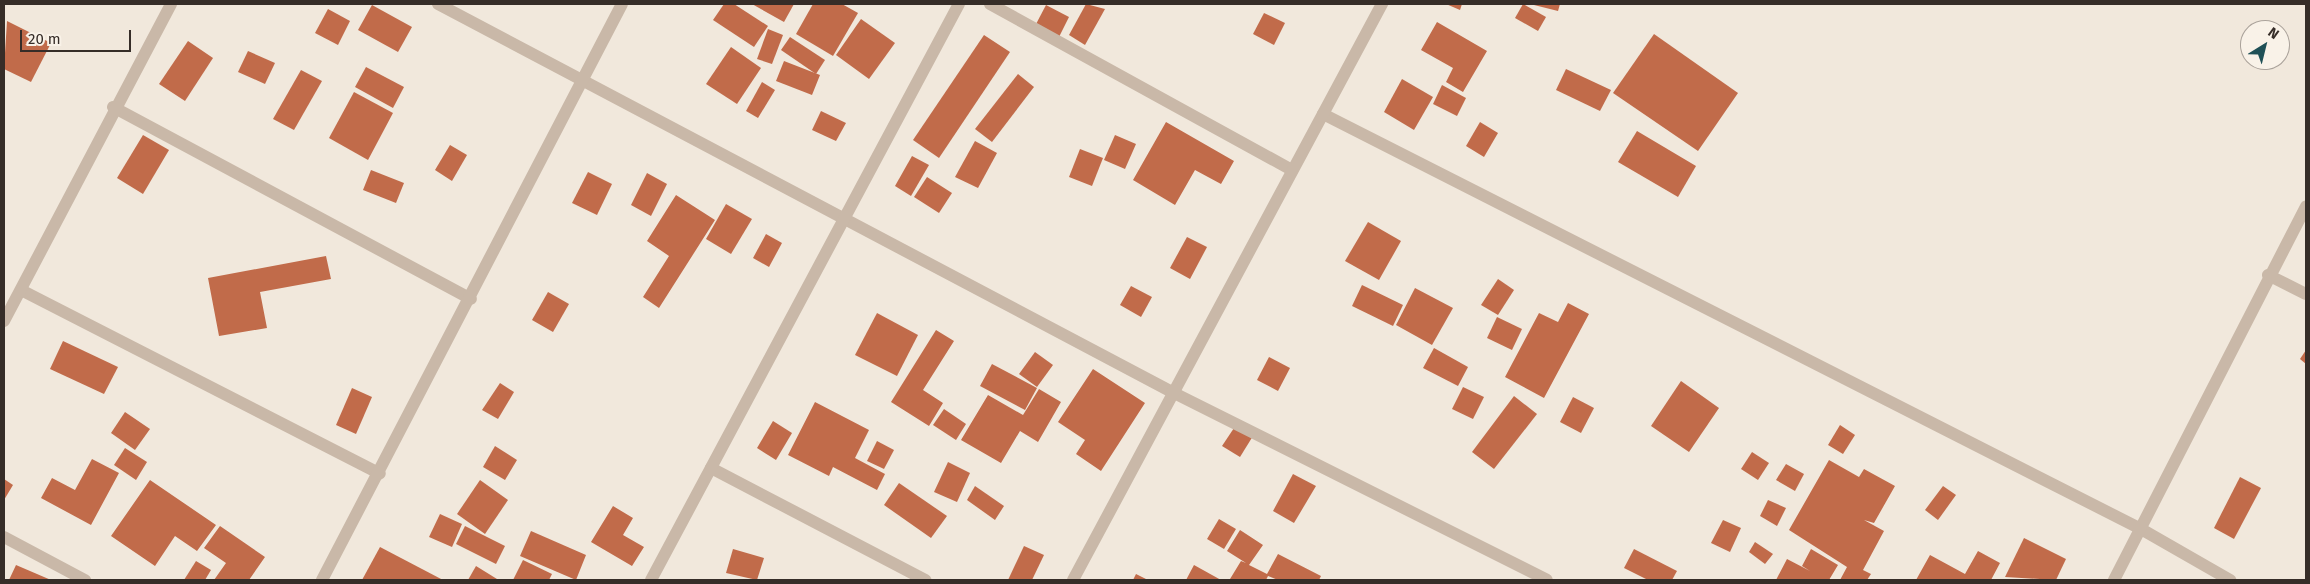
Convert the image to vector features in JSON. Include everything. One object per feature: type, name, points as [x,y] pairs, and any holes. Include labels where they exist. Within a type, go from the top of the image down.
[{"type":"street","points":[[4,321],[113,107],[171,4]]},
{"type":"street","points":[[438,4],[1172,392],[1547,580]]},
{"type":"street","points":[[322,580],[380,474],[622,4]]},
{"type":"street","points":[[651,580],[959,4]]},
{"type":"street","points":[[990,4],[1292,170]]},
{"type":"street","points":[[1073,580],[1172,392],[1382,4]]},
{"type":"street","points":[[113,107],[471,299]]},
{"type":"street","points":[[1323,114],[2141,530],[2230,580]]},
{"type":"street","points":[[2114,580],[2141,530],[2268,275],[2306,206]]},
{"type":"street","points":[[2268,275],[2306,294]]},
{"type":"street","points":[[21,290],[380,474]]},
{"type":"street","points":[[711,468],[925,580]]},
{"type":"street","points":[[4,537],[85,580]]},
{"type":"building","points":[[724,4],[734,4],[768,26],[754,47],[713,20]]},
{"type":"building","points":[[752,4],[794,4],[784,22]]},
{"type":"building","points":[[813,4],[842,4],[858,13],[833,56],[796,34]]},
{"type":"building","points":[[1086,4],[1105,9],[1085,45],[1069,35]]},
{"type":"building","points":[[1446,4],[1462,4],[1460,10]]},
{"type":"building","points":[[1523,4],[1546,17],[1538,31],[1515,18]]},
{"type":"building","points":[[1530,4],[1560,4],[1558,11]]},
{"type":"building","points":[[372,5],[412,27],[398,52],[358,30]]},
{"type":"building","points":[[1046,5],[1069,17],[1059,37],[1035,26]]},
{"type":"building","points":[[328,9],[350,21],[338,45],[315,33]]},
{"type":"building","points":[[1264,13],[1285,23],[1274,45],[1253,34]]},
{"type":"building","points":[[861,19],[895,43],[869,79],[836,55]]},
{"type":"building","points":[[7,21],[51,43],[31,82],[4,69]]},
{"type":"building","points":[[1437,22],[1487,51],[1463,92],[1446,82],[1453,68],[1421,50]]},
{"type":"building","points":[[768,29],[783,35],[772,64],[757,59]]},
{"type":"building","points":[[1654,34],[1738,93],[1698,151],[1613,93]]},
{"type":"building","points":[[984,35],[1010,52],[939,158],[913,140]]},
{"type":"building","points":[[790,37],[825,60],[816,74],[781,50]]},
{"type":"building","points":[[188,41],[213,58],[185,101],[159,84]]},
{"type":"building","points":[[731,47],[761,68],[737,104],[706,84]]},
{"type":"building","points":[[248,51],[275,63],[265,84],[238,72]]},
{"type":"building","points":[[784,61],[820,75],[812,95],[776,81]]},
{"type":"building","points":[[366,67],[404,87],[393,108],[355,87]]},
{"type":"building","points":[[1566,69],[1611,90],[1600,111],[1556,90]]},
{"type":"building","points":[[301,70],[322,81],[294,130],[273,119]]},
{"type":"building","points":[[1018,74],[1034,87],[992,142],[975,129]]},
{"type":"building","points":[[1402,79],[1433,97],[1414,130],[1384,112]]},
{"type":"building","points":[[762,82],[775,90],[758,118],[746,111]]},
{"type":"building","points":[[1442,85],[1466,98],[1457,116],[1433,104]]},
{"type":"building","points":[[354,92],[393,113],[368,160],[329,138]]},
{"type":"building","points":[[821,111],[846,123],[836,141],[812,130]]},
{"type":"building","points":[[1166,122],[1234,161],[1221,184],[1195,170],[1175,205],[1133,180]]},
{"type":"building","points":[[1480,122],[1498,133],[1484,157],[1466,146]]},
{"type":"building","points":[[1637,131],[1696,166],[1678,197],[1618,162]]},
{"type":"building","points":[[143,135],[169,150],[143,194],[117,178]]},
{"type":"building","points":[[1115,135],[1136,144],[1125,169],[1104,160]]},
{"type":"building","points":[[975,141],[997,153],[978,188],[955,177]]},
{"type":"building","points":[[450,145],[467,155],[452,181],[435,170]]},
{"type":"building","points":[[1080,149],[1103,158],[1092,186],[1069,177]]},
{"type":"building","points":[[912,156],[929,165],[911,196],[895,186]]},
{"type":"building","points":[[371,170],[404,183],[396,203],[363,190]]},
{"type":"building","points":[[588,172],[612,184],[597,215],[572,203]]},
{"type":"building","points":[[647,173],[667,184],[651,216],[631,205]]},
{"type":"building","points":[[927,177],[952,193],[939,213],[914,197]]},
{"type":"building","points":[[676,195],[715,220],[659,308],[643,297],[669,256],[647,241]]},
{"type":"building","points":[[726,204],[752,219],[731,254],[706,239]]},
{"type":"building","points":[[1368,222],[1401,241],[1379,280],[1345,261]]},
{"type":"building","points":[[766,234],[782,243],[769,267],[753,258]]},
{"type":"building","points":[[1187,237],[1207,247],[1190,279],[1170,268]]},
{"type":"building","points":[[326,256],[331,279],[260,292],[267,328],[219,336],[208,278]]},
{"type":"building","points":[[1498,279],[1514,290],[1498,315],[1481,305]]},
{"type":"building","points":[[1362,285],[1403,305],[1393,326],[1352,306]]},
{"type":"building","points":[[1131,286],[1152,297],[1141,317],[1120,305]]},
{"type":"building","points":[[1415,288],[1453,308],[1432,345],[1396,325]]},
{"type":"building","points":[[548,292],[569,304],[553,332],[532,320]]},
{"type":"building","points":[[1568,303],[1589,314],[1544,398],[1505,377],[1539,313],[1558,322]]},
{"type":"building","points":[[877,313],[918,335],[897,376],[855,355]]},
{"type":"building","points":[[1497,317],[1522,329],[1512,350],[1487,338]]},
{"type":"building","points":[[936,330],[954,341],[923,390],[943,403],[929,426],[891,402]]},
{"type":"building","points":[[63,341],[118,367],[104,394],[50,369]]},
{"type":"building","points":[[1434,348],[1468,367],[1458,386],[1423,368]]},
{"type":"building","points":[[2306,350],[2306,364],[2300,359]]},
{"type":"building","points":[[1035,352],[1053,365],[1037,387],[1019,374]]},
{"type":"building","points":[[1269,357],[1290,368],[1278,391],[1257,380]]},
{"type":"building","points":[[992,364],[1037,388],[1025,410],[980,386]]},
{"type":"building","points":[[1093,369],[1145,403],[1101,471],[1076,454],[1085,440],[1058,422]]},
{"type":"building","points":[[1681,381],[1719,408],[1689,452],[1651,426]]},
{"type":"building","points":[[500,383],[514,392],[498,419],[482,410]]},
{"type":"building","points":[[1463,387],[1484,397],[1473,419],[1452,409]]},
{"type":"building","points":[[352,388],[372,397],[356,434],[336,425]]},
{"type":"building","points":[[1039,389],[1061,402],[1038,442],[1020,431],[1001,463],[961,440],[988,395],[1023,415]]},
{"type":"building","points":[[1514,396],[1537,414],[1494,469],[1472,452]]},
{"type":"building","points":[[1573,397],[1594,408],[1581,433],[1560,422]]},
{"type":"building","points":[[815,402],[869,430],[855,458],[885,474],[877,490],[833,467],[829,476],[788,455]]},
{"type":"building","points":[[944,409],[966,424],[956,440],[933,425]]},
{"type":"building","points":[[125,412],[150,429],[135,450],[111,433]]},
{"type":"building","points":[[773,421],[792,433],[776,460],[757,448]]},
{"type":"building","points":[[1236,425],[1253,436],[1240,457],[1222,446]]},
{"type":"building","points":[[1840,425],[1855,435],[1843,454],[1828,445]]},
{"type":"building","points":[[877,441],[894,450],[884,469],[867,461]]},
{"type":"building","points":[[495,446],[517,460],[505,480],[483,467]]},
{"type":"building","points":[[125,448],[147,462],[136,480],[114,465]]},
{"type":"building","points":[[1752,452],[1769,463],[1758,480],[1741,469]]},
{"type":"building","points":[[92,459],[119,473],[91,525],[41,498],[52,478],[75,490]]},
{"type":"building","points":[[1829,460],[1859,477],[1864,469],[1895,486],[1874,523],[1864,520],[1884,531],[1863,570],[1871,574],[1867,580],[1840,580],[1847,567],[1789,530]]},
{"type":"building","points":[[948,462],[970,473],[957,502],[934,492]]},
{"type":"building","points":[[1786,464],[1804,474],[1795,491],[1776,480]]},
{"type":"building","points":[[1293,474],[1316,486],[1294,523],[1273,511]]},
{"type":"building","points":[[2240,477],[2261,488],[2234,539],[2214,528]]},
{"type":"building","points":[[4,479],[13,485],[4,500]]},
{"type":"building","points":[[150,480],[216,525],[197,551],[175,536],[155,566],[111,536]]},
{"type":"building","points":[[480,480],[508,500],[485,534],[457,514]]},
{"type":"building","points":[[899,483],[947,516],[931,538],[884,505]]},
{"type":"building","points":[[975,486],[1004,506],[995,520],[967,500]]},
{"type":"building","points":[[1943,486],[1956,495],[1938,520],[1925,510]]},
{"type":"building","points":[[1768,500],[1786,508],[1777,526],[1760,516]]},
{"type":"building","points":[[613,506],[633,518],[623,535],[644,547],[632,566],[591,542]]},
{"type":"building","points":[[440,514],[462,524],[452,547],[429,537]]},
{"type":"building","points":[[1219,519],[1236,529],[1224,549],[1207,539]]},
{"type":"building","points":[[1723,520],[1741,528],[1730,552],[1711,543]]},
{"type":"building","points":[[220,526],[265,557],[249,580],[214,580],[226,563],[204,548]]},
{"type":"building","points":[[465,526],[505,546],[496,564],[456,544]]},
{"type":"building","points":[[1240,530],[1263,545],[1249,565],[1267,574],[1278,554],[1321,576],[1319,580],[1278,580],[1268,576],[1266,580],[1230,579],[1241,561],[1246,563],[1227,551]]},
{"type":"building","points":[[531,531],[586,555],[576,580],[520,556]]},
{"type":"building","points":[[2024,538],[2066,559],[2056,580],[2005,577]]},
{"type":"building","points":[[1755,542],[1773,554],[1765,564],[1749,552]]},
{"type":"building","points":[[1024,546],[1044,555],[1032,580],[1008,580]]},
{"type":"building","points":[[380,547],[443,580],[362,580]]},
{"type":"building","points":[[733,549],[764,558],[757,580],[726,573]]},
{"type":"building","points":[[1634,549],[1677,571],[1672,580],[1648,580],[1624,568]]},
{"type":"building","points":[[1811,549],[1838,565],[1829,580],[1776,580],[1787,559],[1810,571],[1802,566]]},
{"type":"building","points":[[1978,551],[2000,563],[1991,580],[1916,580],[1930,555],[1965,574]]},
{"type":"building","points":[[523,560],[552,574],[549,580],[513,580]]},
{"type":"building","points":[[196,561],[211,570],[205,580],[184,580]]},
{"type":"building","points":[[16,565],[51,580],[9,580]]},
{"type":"building","points":[[1194,565],[1221,580],[1186,580]]},
{"type":"building","points":[[476,566],[497,579],[497,580],[468,580]]},
{"type":"building","points":[[1136,574],[1148,580],[1133,580]]}]
